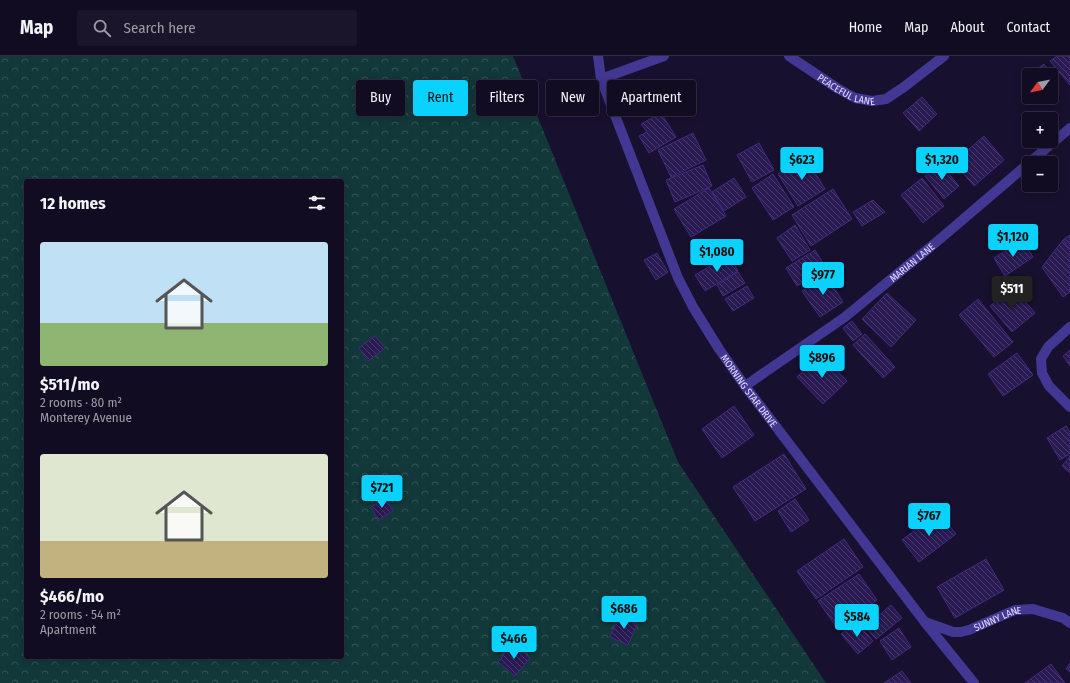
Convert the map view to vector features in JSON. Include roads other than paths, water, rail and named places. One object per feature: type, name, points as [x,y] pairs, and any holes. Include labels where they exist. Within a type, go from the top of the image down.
[{"type":"street","name":"MORNING STAR DRIVE","points":[[598,56],[602,79],[678,278],[693,307],[719,349],[745,386],[924,621],[974,683]]},
{"type":"street","points":[[602,79],[664,56]]},
{"type":"street","name":"PEACEFUL LANE","points":[[790,56],[837,88],[855,98],[872,101],[886,99],[944,56]]},
{"type":"street","name":"MARIAN LANE","points":[[745,386],[845,316],[940,239],[1070,128]]},
{"type":"street","points":[[1070,327],[1048,347],[1041,359],[1042,373],[1049,386],[1070,407]]},
{"type":"street","name":"SUNNY LANE","points":[[924,621],[953,632],[961,632],[969,630],[1014,610],[1033,608],[1063,618],[1070,623]]}]
